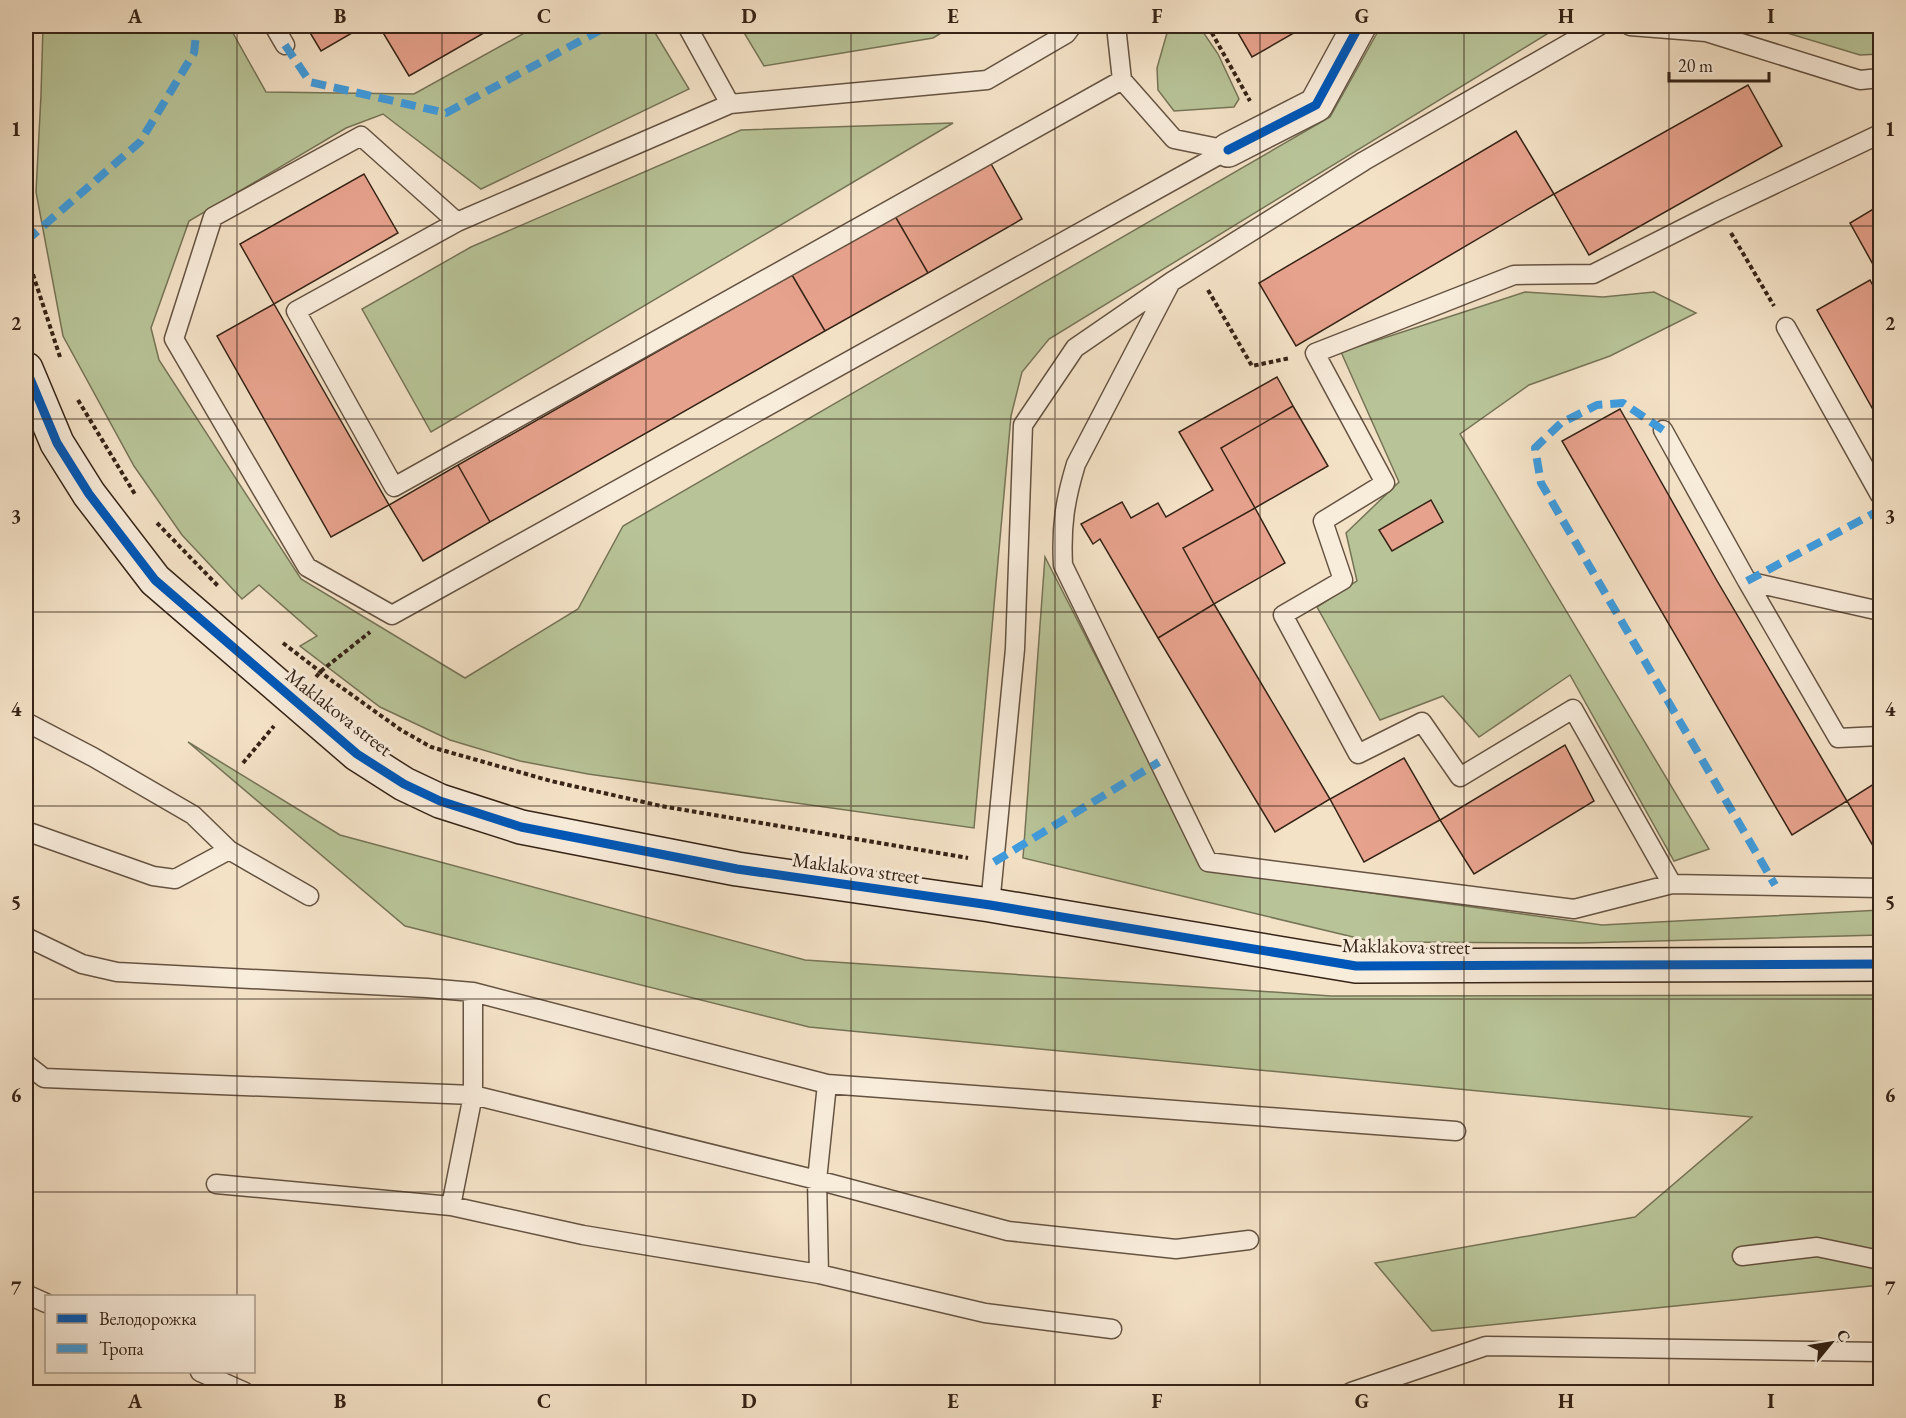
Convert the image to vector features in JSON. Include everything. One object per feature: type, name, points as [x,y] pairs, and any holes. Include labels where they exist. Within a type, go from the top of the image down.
[{"type":"street","points":[[1228,150],[1316,105],[1359,26]]},
{"type":"street","name":"Maklakova street","points":[[26,369],[57,443],[96,503],[155,580],[357,754],[404,784],[440,801],[521,827],[737,869],[990,905],[1356,966],[1881,964]]},
{"type":"lane","points":[[274,26],[285,45]]},
{"type":"lane","points":[[687,26],[730,104]]},
{"type":"lane","points":[[1072,26],[1065,34],[987,80],[730,104],[457,222],[296,311],[394,488],[1122,80]]},
{"type":"lane","points":[[1116,26],[1122,80],[1174,139],[1228,150]]},
{"type":"lane","points":[[990,905],[1015,649],[1023,425],[1075,348],[1195,267],[1365,161],[1599,26]]},
{"type":"lane","points":[[1630,26],[1706,32],[1860,80],[1881,78]]},
{"type":"lane","points":[[1672,884],[1573,709],[1460,777],[1422,722],[1358,754],[1283,615],[1343,580],[1323,521],[1385,483],[1315,353],[1514,275],[1593,274],[1718,211],[1881,134]]},
{"type":"lane","points":[[457,222],[361,136],[213,217],[174,339],[307,567],[392,615],[1228,150]]},
{"type":"lane","points":[[1172,282],[1076,464],[1066,495],[1062,537],[1063,565],[1208,862],[1574,909],[1672,884],[1881,888]]},
{"type":"lane","points":[[1786,327],[1881,495]]},
{"type":"lane","points":[[1663,430],[1838,738],[1881,736]]},
{"type":"lane","points":[[1747,581],[1881,611]]},
{"type":"lane","points":[[26,722],[93,757],[194,815],[229,850],[309,896]]},
{"type":"lane","points":[[26,831],[153,876],[175,879],[229,850]]},
{"type":"lane","points":[[26,938],[82,964],[117,972],[427,987],[473,992],[827,1084],[1456,1131]]},
{"type":"lane","points":[[451,1206],[473,1095],[473,992]]},
{"type":"lane","points":[[26,1064],[44,1078],[473,1095],[817,1180],[1008,1232],[1176,1249],[1249,1240]]},
{"type":"lane","points":[[819,1274],[817,1180],[827,1084]]},
{"type":"lane","points":[[216,1184],[451,1206],[583,1235],[819,1274],[985,1313],[1112,1329]]},
{"type":"lane","points":[[1743,1256],[1818,1248],[1881,1260]]},
{"type":"lane","points":[[26,1294],[45,1303]]},
{"type":"lane","points":[[1351,1392],[1486,1346],[1881,1352]]},
{"type":"lane","points":[[204,1373],[245,1392]]},
{"type":"path","points":[[26,246],[30,26]]},
{"type":"path","points":[[1208,26],[1266,130]]},
{"type":"path","points":[[1718,211],[1786,327]]},
{"type":"path","points":[[26,253],[63,365]]},
{"type":"path","points":[[1195,267],[1252,366],[1315,353]]},
{"type":"path","points":[[76,397],[140,502]]},
{"type":"path","points":[[153,520],[226,594]]},
{"type":"path","points":[[321,671],[392,615]]},
{"type":"path","points":[[277,638],[401,730],[431,747],[551,781],[661,806],[994,862]]},
{"type":"green space","points":[[43,26],[229,26],[266,92],[414,94],[537,26],[651,26],[689,89],[481,189],[383,114],[346,128],[189,221],[151,328],[159,360],[301,579],[465,678],[578,609],[623,526],[1330,117],[1381,26],[1560,26],[1049,339],[1022,372],[1011,416],[974,828],[588,774],[520,761],[450,740],[380,707],[300,646],[317,636],[259,585],[242,599],[182,535],[134,466],[63,336],[36,192]]},
{"type":"green space","points":[[740,26],[953,26],[933,38],[764,66]]},
{"type":"green space","points":[[1169,26],[1199,26],[1218,54],[1239,99],[1234,107],[1174,111],[1158,90],[1157,68]]},
{"type":"green space","points":[[1764,26],[1880,26],[1880,54],[1860,55]]},
{"type":"green space","points":[[953,123],[431,432],[362,309],[471,247],[741,130]]},
{"type":"green space","points":[[1525,292],[1603,297],[1654,292],[1696,313],[1610,356],[1529,385],[1460,434],[1709,849],[1674,861],[1570,675],[1479,737],[1443,696],[1380,720],[1317,607],[1357,581],[1346,533],[1399,482],[1341,352]]},
{"type":"green space","points":[[1045,557],[1205,870],[1602,925],[1880,910],[1880,935],[1580,943],[1374,942],[1023,858]]},
{"type":"green space","points":[[188,742],[340,835],[805,960],[1331,996],[1880,995],[1880,1285],[1432,1331],[1375,1263],[1635,1217],[1752,1117],[809,1027],[405,926]]},
{"type":"building","points":[[306,26],[364,26],[321,51]]},
{"type":"building","points":[[379,26],[496,26],[409,76]]},
{"type":"building","points":[[1234,26],[1306,26],[1252,57]]},
{"type":"building","points":[[1748,85],[1782,146],[1589,255],[1554,194]]},
{"type":"building","points":[[1516,131],[1554,194],[1296,346],[1259,283]]},
{"type":"building","points":[[990,162],[1022,219],[928,273],[895,216]]},
{"type":"building","points":[[364,174],[398,233],[274,304],[240,244]]},
{"type":"building","points":[[1880,205],[1880,277],[1850,223]]},
{"type":"building","points":[[895,216],[928,273],[825,331],[792,275]]},
{"type":"building","points":[[792,275],[825,331],[490,522],[458,465]]},
{"type":"building","points":[[1870,280],[1880,299],[1880,422],[1817,310]]},
{"type":"building","points":[[274,304],[389,505],[331,537],[217,336]]},
{"type":"building","points":[[1277,377],[1293,406],[1221,448],[1255,508],[1183,548],[1214,604],[1158,638],[1100,539],[1093,544],[1081,524],[1122,502],[1131,518],[1158,503],[1166,517],[1213,490],[1179,432]]},
{"type":"building","points":[[1293,406],[1328,466],[1255,508],[1221,448]]},
{"type":"building","points":[[1620,409],[1716,579],[1847,801],[1792,835],[1562,441]]},
{"type":"building","points":[[458,465],[490,522],[423,561],[389,505]]},
{"type":"building","points":[[1431,500],[1443,522],[1392,551],[1379,530]]},
{"type":"building","points":[[1255,508],[1285,563],[1214,604],[1183,548]]},
{"type":"building","points":[[1214,604],[1330,799],[1275,832],[1158,638]]},
{"type":"building","points":[[1565,745],[1594,801],[1474,874],[1440,820]]},
{"type":"building","points":[[1404,758],[1440,820],[1364,862],[1330,799]]},
{"type":"building","points":[[1880,780],[1880,858],[1847,801]]},
{"type":"marked path","points":[[26,241],[140,142],[194,53],[197,26]]},
{"type":"marked path","points":[[285,45],[310,82],[446,113],[608,26]]},
{"type":"marked path","points":[[1663,430],[1623,403],[1597,405],[1561,423],[1535,448],[1541,483],[1775,885]]},
{"type":"marked path","points":[[1747,581],[1880,510]]},
{"type":"marked path","points":[[994,862],[1159,762]]},
{"type":"cycle path","points":[[1228,150],[1316,105],[1359,26]]},
{"type":"cycle path","points":[[26,369],[57,443],[89,494],[155,580],[357,754],[404,784],[440,801],[521,827],[737,869],[990,905],[1356,966],[1880,964]]}]
